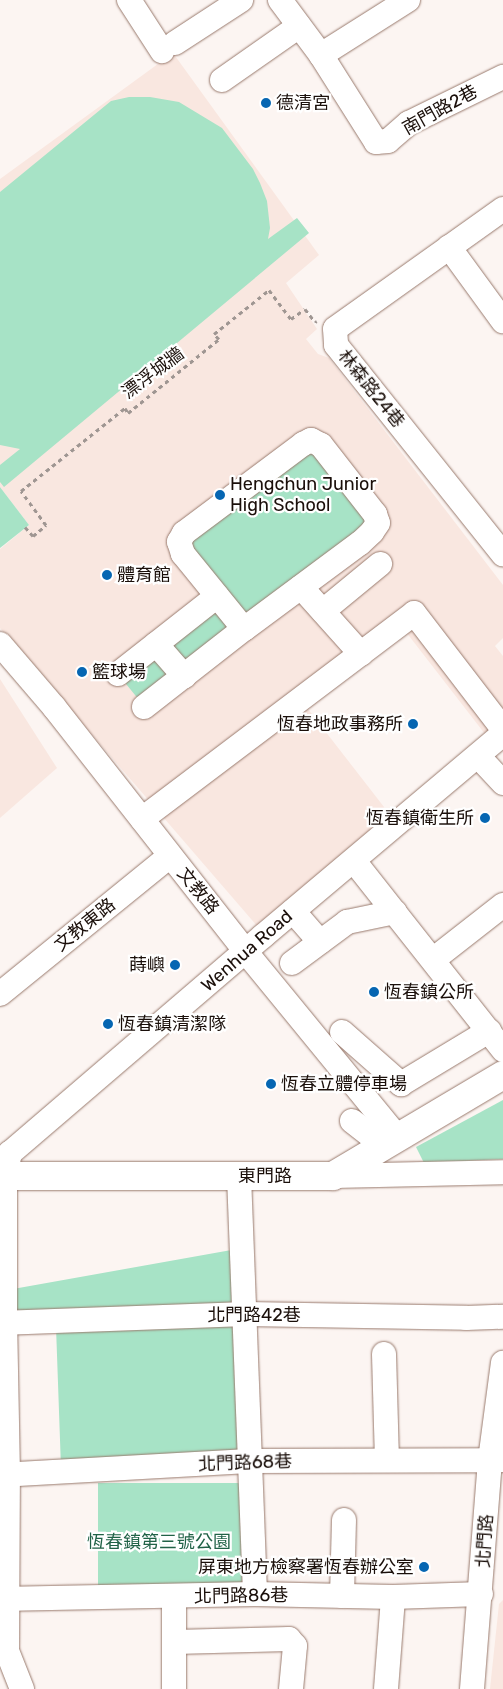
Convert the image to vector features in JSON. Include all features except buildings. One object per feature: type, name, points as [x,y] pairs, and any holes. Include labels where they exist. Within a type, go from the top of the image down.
[{"type":"main road","points":[[333,1176],[503,1075]]},
{"type":"main road","name":"東門路","points":[[3,1176],[333,1176]]},
{"type":"street","points":[[129,0],[169,47],[241,0]]},
{"type":"street","points":[[280,0],[321,55],[408,0]]},
{"type":"street","points":[[222,80],[299,26]]},
{"type":"street","name":"南門路2巷","points":[[321,55],[376,142],[388,141],[409,123],[503,77]]},
{"type":"street","points":[[503,209],[449,247],[503,321]]},
{"type":"street","name":"林森路24巷","points":[[449,247],[335,329],[336,345],[503,554]]},
{"type":"street","points":[[144,707],[360,543],[378,523],[375,514],[321,445],[311,440],[184,533],[179,542],[182,554],[244,630]]},
{"type":"street","points":[[323,611],[382,567],[360,543]]},
{"type":"street","points":[[301,587],[361,654]]},
{"type":"street","points":[[118,674],[216,596]]},
{"type":"street","points":[[142,819],[414,613],[503,729]]},
{"type":"street","name":"文教路","points":[[0,644],[54,706],[390,1141]]},
{"type":"street","points":[[156,644],[184,676]]},
{"type":"street","name":"Wenhua Road","points":[[22,1689],[7,1651],[4,1599],[3,1176],[10,1153],[245,951],[503,734]]},
{"type":"street","points":[[478,756],[503,783]]},
{"type":"street","name":"文教東路","points":[[0,994],[170,856]]},
{"type":"street","points":[[354,861],[434,959],[503,1050]]},
{"type":"street","points":[[434,959],[503,905]]},
{"type":"street","points":[[293,911],[320,942]]},
{"type":"street","points":[[292,963],[346,922],[395,912]]},
{"type":"street","points":[[342,1032],[401,1084],[489,1031]]},
{"type":"street","points":[[352,1121],[390,1141]]},
{"type":"street","points":[[333,1176],[503,1172]]},
{"type":"street","points":[[240,1176],[255,1594]]},
{"type":"street","name":"北門路42巷","points":[[2,1323],[246,1314],[503,1317]]},
{"type":"street","points":[[384,1354],[387,1460]]},
{"type":"street","name":"北門路","points":[[472,1689],[497,1460],[503,1363]]},
{"type":"street","name":"北門路68巷","points":[[4,1475],[249,1461],[497,1460]]},
{"type":"street","points":[[342,1596],[344,1520]]},
{"type":"street","name":"北門路86巷","points":[[4,1599],[255,1594],[393,1597],[481,1594]]},
{"type":"street","points":[[174,1597],[174,1689]]},
{"type":"street","points":[[386,1689],[393,1597]]},
{"type":"street","points":[[175,1642],[289,1639],[295,1646],[291,1689]]},
{"type":"path","name":"漂浮城牆","points":[[25,527],[33,536],[46,525],[21,491],[124,408],[128,413],[219,339],[214,334],[269,290],[291,318],[305,309],[315,322]]},
{"type":"shaded area","name":"Hengchun Junior High School","points":[[173,53],[319,255],[286,283],[317,329],[306,339],[318,354],[329,358],[503,585],[503,638],[495,646],[503,656],[503,720],[485,734],[406,632],[308,709],[391,816],[257,926],[0,628],[0,549],[29,525],[0,487],[0,179]]},
{"type":"shaded area","points":[[0,679],[57,768],[0,818]]},
{"type":"shaded area","points":[[503,1600],[503,1689],[490,1689],[499,1604]]},
{"type":"green space","points":[[129,97],[150,97],[179,102],[222,128],[253,169],[260,183],[267,201],[270,228],[268,239],[297,218],[309,233],[4,487],[0,482],[0,465],[20,449],[0,445],[0,192],[111,101]]},
{"type":"green space","points":[[313,446],[367,514],[367,525],[249,615],[237,614],[187,539]]},
{"type":"green space","points":[[0,487],[29,525],[0,548]]},
{"type":"green space","points":[[214,604],[234,629],[184,670],[163,645]]},
{"type":"green space","points":[[156,651],[176,676],[142,704],[122,679]]},
{"type":"green space","points":[[503,1100],[503,1159],[424,1163],[416,1147]]},
{"type":"green space","points":[[237,1249],[242,1469],[61,1468],[56,1327],[16,1324],[13,1289]]},
{"type":"green space","name":"恆春鎮第三號公園","points":[[98,1483],[242,1483],[242,1602],[98,1602]]},
{"type":"place","name":"德清宮","points":[[266,103]]},
{"type":"place","name":"Hengchun Junior High School","points":[[220,495]]},
{"type":"place","name":"體育館","points":[[107,575]]},
{"type":"place","name":"籃球場","points":[[82,672]]},
{"type":"place","name":"恆春地政事務所","points":[[413,724]]},
{"type":"place","name":"恆春鎮衛生所","points":[[485,818]]},
{"type":"place","name":"蒔嶼","points":[[175,965]]},
{"type":"place","name":"恆春鎮公所","points":[[374,992]]},
{"type":"place","name":"恆春鎮清潔隊","points":[[108,1024]]},
{"type":"place","name":"恆春立體停車場","points":[[271,1084]]},
{"type":"place","name":"屏東地方檢察署恆春辦公室","points":[[424,1567]]}]
